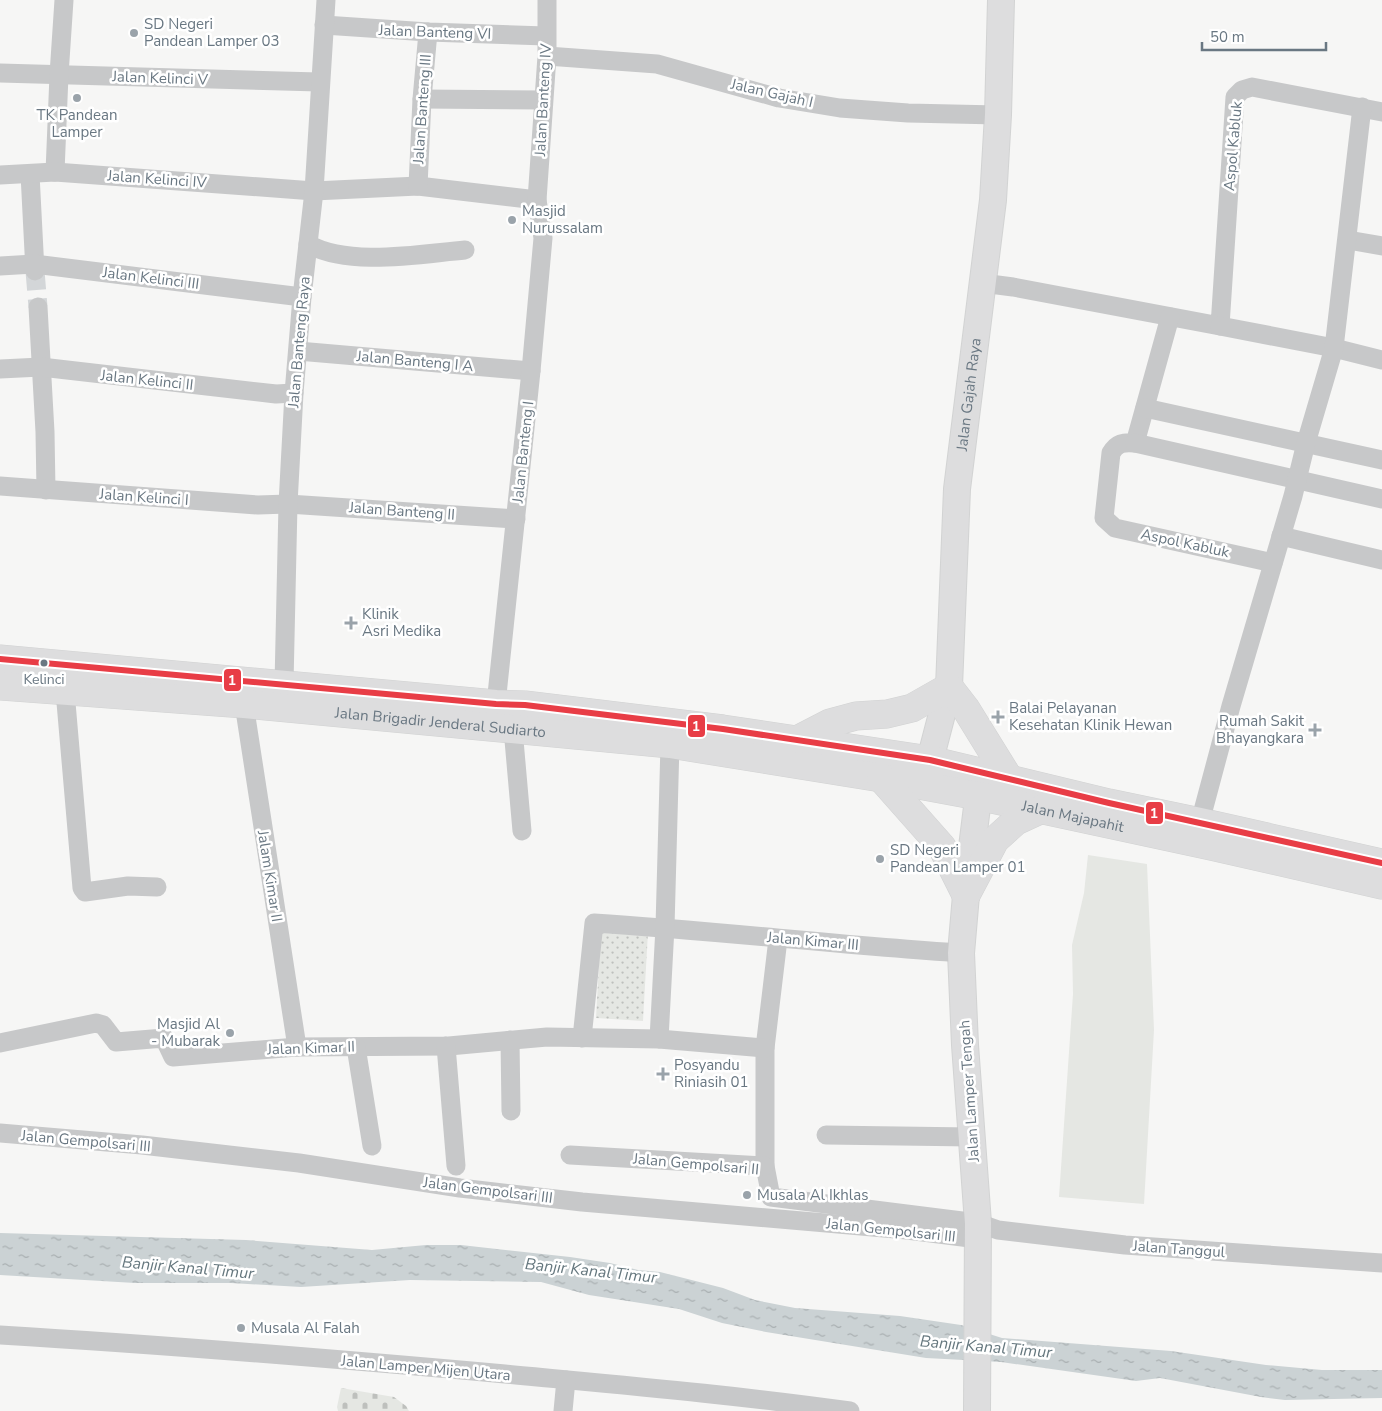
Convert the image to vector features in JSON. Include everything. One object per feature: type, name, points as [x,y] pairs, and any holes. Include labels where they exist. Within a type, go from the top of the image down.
[{"type":"main road","name":"Jalan Gajah Raya","points":[[926,787],[930,760],[949,687],[958,489],[993,200],[998,115],[1001,0]]},
{"type":"main road","name":"Jalan Brigadir Jenderal Sudiarto","points":[[0,659],[244,704],[670,744],[881,778]]},
{"type":"main road","name":"Jalan Brigadir Jenderal Sudiarto","points":[[0,686],[65,691],[134,683],[284,684],[535,706],[799,739]]},
{"type":"main road","points":[[799,739],[830,723],[856,716],[887,714],[912,708],[949,687],[966,709],[1008,778]]},
{"type":"main road","name":"Jalan Majapahit","points":[[799,739],[930,760],[980,784],[1042,809],[1378,873]]},
{"type":"main road","points":[[881,778],[942,847],[966,895]]},
{"type":"main road","name":"Jalan Majapahit","points":[[881,778],[926,787],[980,784],[1008,778],[1109,803],[1200,822],[1378,873]]},
{"type":"main road","name":"Jalan Lamper Tengah","points":[[977,1410],[978,1242],[961,953],[966,895],[980,784]]},
{"type":"main road","points":[[966,895],[995,840],[1016,821],[1042,809]]},
{"type":"street","points":[[56,172],[59,75],[64,0]]},
{"type":"street","name":"Jalan Banteng Raya","points":[[284,684],[288,504],[294,394],[302,296],[314,191],[326,0]]},
{"type":"street","name":"Jalan Banteng IV","points":[[537,200],[547,56],[547,0]]},
{"type":"street","name":"Jalan Banteng VI","points":[[324,25],[428,32],[546,36]]},
{"type":"street","name":"Jalan Banteng III","points":[[418,186],[422,99],[428,32]]},
{"type":"street","name":"Jalan Gajah I","points":[[547,56],[657,64],[779,98],[840,108],[908,113],[998,115]]},
{"type":"street","name":"Jalan Kelinci V","points":[[0,73],[320,82]]},
{"type":"street","name":"Aspol Kabluk","points":[[1220,326],[1235,97],[1242,90],[1252,87],[1382,112]]},
{"type":"street","points":[[422,99],[543,100]]},
{"type":"street","points":[[1200,822],[1231,706],[1298,479],[1306,443],[1334,348],[1362,107]]},
{"type":"street","name":"Jalan Kelinci IV","points":[[0,175],[56,172],[314,191]]},
{"type":"street","points":[[30,174],[35,267]]},
{"type":"street","name":"Jalan Banteng III","points":[[314,191],[418,186],[537,200]]},
{"type":"street","name":"Jalan Banteng I","points":[[496,704],[543,238],[537,200]]},
{"type":"street","points":[[1348,240],[1382,246]]},
{"type":"street","points":[[308,244],[319,250],[344,255],[384,257],[465,250]]},
{"type":"street","name":"Jalan Kelinci III","points":[[0,266],[35,267],[302,296]]},
{"type":"street","points":[[982,283],[1013,286],[1334,348],[1382,360]]},
{"type":"street","points":[[38,307],[45,432],[46,490]]},
{"type":"street","points":[[1135,443],[1170,317]]},
{"type":"street","name":"Jalan Banteng I A","points":[[298,351],[531,371]]},
{"type":"street","name":"Jalan Kelinci II","points":[[0,370],[41,367],[276,394],[294,394]]},
{"type":"street","points":[[1145,408],[1382,460]]},
{"type":"street","name":"Aspol Kabluk","points":[[1273,563],[1115,528],[1108,524],[1104,518],[1111,453],[1115,446],[1123,442],[1135,443],[1382,499]]},
{"type":"street","name":"Jalan Kelinci I","points":[[0,486],[258,504],[288,504]]},
{"type":"street","name":"Jalan Banteng II","points":[[288,504],[516,518]]},
{"type":"street","points":[[1281,536],[1382,560]]},
{"type":"street","points":[[65,691],[82,888],[85,892],[128,886],[157,888]]},
{"type":"street","name":"Jalam Kimar II","points":[[244,704],[296,1047]]},
{"type":"street","points":[[513,729],[522,831]]},
{"type":"street","points":[[659,1039],[665,928],[670,744]]},
{"type":"street","name":"Jalan Kimar III","points":[[582,1038],[594,923],[961,953]]},
{"type":"street","points":[[765,1166],[765,1048],[778,939]]},
{"type":"street","name":"Jalan Kimar II","points":[[0,1043],[96,1023],[103,1025],[116,1042],[164,1038],[173,1058],[296,1047],[447,1046],[547,1037],[659,1039],[765,1048]]},
{"type":"street","points":[[510,1040],[511,1110]]},
{"type":"street","points":[[447,1046],[456,1166]]},
{"type":"street","points":[[356,1047],[372,1146]]},
{"type":"street","name":"Jalan Gempolsari III","points":[[0,1133],[142,1145],[299,1163],[460,1188],[582,1202],[907,1230],[978,1242]]},
{"type":"street","points":[[826,1135],[972,1137]]},
{"type":"street","name":"Jalan Gempolsari II","points":[[570,1155],[765,1166],[769,1193],[773,1198],[978,1242]]},
{"type":"street","name":"Jalan Tanggul","points":[[978,1242],[998,1230],[1125,1245],[1382,1263]]},
{"type":"street","name":"Jalan Lamper Mijen Utara","points":[[0,1336],[153,1345],[636,1386],[850,1411]]},
{"type":"street","points":[[563,1411],[566,1380]]},
{"type":"green space","points":[[1088,855],[1147,864],[1154,1030],[1144,1204],[1059,1197],[1073,994],[1072,945],[1084,893]]},
{"type":"green space","points":[[601,929],[648,932],[643,1021],[596,1018]]},
{"type":"green space","points":[[341,1388],[394,1397],[406,1406],[409,1411],[338,1411],[337,1407]]},
{"type":"water","name":"Banjir Kanal Timur","points":[[0,1233],[246,1240],[372,1250],[426,1245],[461,1245],[570,1257],[610,1263],[638,1270],[660,1272],[723,1288],[755,1300],[795,1308],[900,1316],[961,1325],[1002,1338],[1171,1351],[1266,1365],[1322,1370],[1382,1370],[1382,1398],[1285,1400],[1160,1378],[1136,1381],[1001,1362],[926,1358],[766,1332],[722,1323],[679,1309],[589,1295],[541,1282],[410,1280],[301,1287],[231,1283],[135,1283],[0,1275]]},
{"type":"tunnel","points":[[35,271],[38,307]]},
{"type":"transit line","name":"1","points":[[0,659],[496,704],[525,705],[723,729],[930,760],[1109,803],[1382,863]]},
{"type":"place","name":"SD Negeri Pandean Lamper 03","points":[[134,33]]},
{"type":"place","name":"TK Pandean Lamper","points":[[77,98]]},
{"type":"place","name":"Masjid Nurussalam","points":[[512,220]]},
{"type":"place","name":"Klinik Asri Medika","points":[[351,623]]},
{"type":"place","name":"Kelinci","points":[[44,663]]},
{"type":"place","name":"Balai Pelayanan Kesehatan Klinik Hewan","points":[[998,717]]},
{"type":"place","name":"Rumah Sakit Bhayangkara","points":[[1315,730]]},
{"type":"place","name":"SD Negeri Pandean Lamper 01","points":[[880,859]]},
{"type":"place","name":"Masjid Al - Mubarak","points":[[230,1033]]},
{"type":"place","name":"Posyandu Riniasih 01","points":[[663,1074]]},
{"type":"place","name":"Musala Al Ikhlas","points":[[747,1195]]},
{"type":"place","name":"Musala Al Falah","points":[[241,1328]]}]
